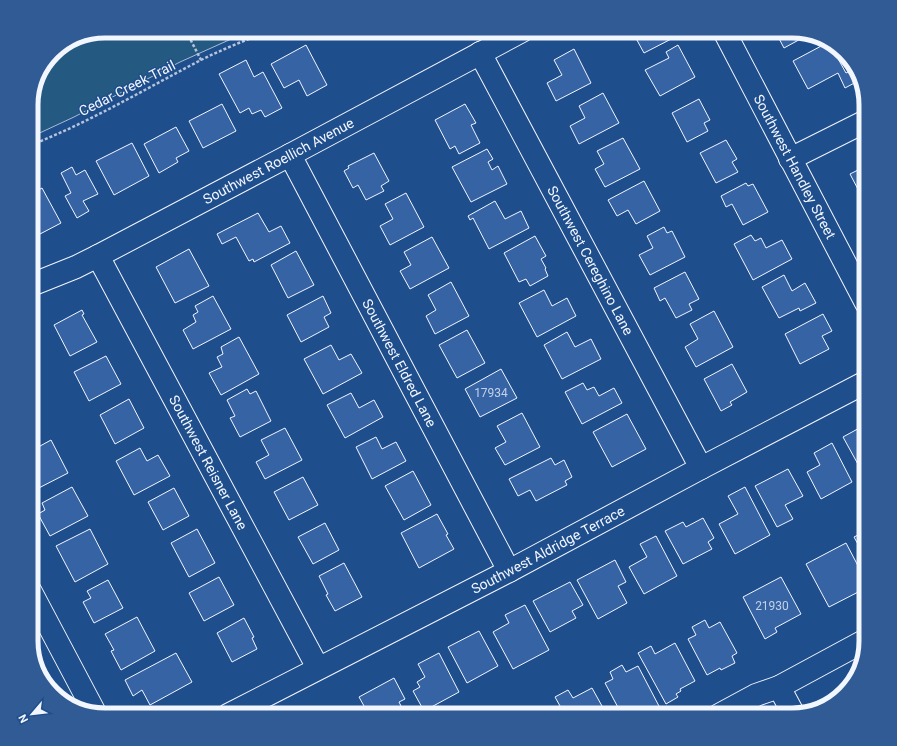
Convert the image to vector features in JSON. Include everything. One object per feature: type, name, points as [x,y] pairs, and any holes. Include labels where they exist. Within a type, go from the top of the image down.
[{"type":"street","name":"Southwest Roellich Avenue","points":[[38,282],[76,267],[98,256],[509,38]]},
{"type":"street","name":"Southwest Handley Street","points":[[728,38],[859,290]]},
{"type":"street","name":"Southwest Cereghino Lane","points":[[480,54],[701,468]]},
{"type":"street","points":[[790,159],[859,125]]},
{"type":"street","name":"Southwest Eldred Lane","points":[[290,155],[509,571]]},
{"type":"street","name":"Southwest Reisner Lane","points":[[98,256],[318,668]]},
{"type":"street","name":"Southwest Aldridge Terrace","points":[[241,708],[509,571],[859,386]]},
{"type":"street","points":[[38,605],[91,706]]},
{"type":"street","points":[[732,708],[756,695],[779,687],[859,644]]},
{"type":"street","points":[[779,687],[790,708]]},
{"type":"path","points":[[190,38],[201,60]]},
{"type":"path","name":"Cedar Creek Trail","points":[[38,142],[119,104],[201,60],[253,38]]},
{"type":"shaded area","points":[[105,38],[233,38],[180,62],[74,117],[38,134],[38,101],[43,79],[49,68],[58,58],[68,49],[79,43],[92,39]]},
{"type":"shaded area","points":[[41,660],[54,684],[45,671]]},
{"type":"building","points":[[636,38],[673,38],[644,53]]},
{"type":"building","points":[[779,38],[801,39],[784,48]]},
{"type":"building","points":[[306,45],[327,85],[307,96],[299,80],[284,88],[271,64]]},
{"type":"building","points":[[678,45],[695,77],[660,96],[645,70],[669,58],[666,52]]},
{"type":"building","points":[[822,45],[836,55],[846,73],[850,71],[855,83],[845,88],[838,73],[808,89],[793,61]]},
{"type":"building","points":[[574,49],[591,83],[556,101],[547,83],[562,75],[554,60]]},
{"type":"building","points":[[246,60],[254,77],[263,72],[282,108],[265,117],[261,110],[252,114],[249,108],[240,113],[219,74]]},
{"type":"building","points":[[603,93],[619,123],[579,144],[570,126],[585,118],[579,106]]},
{"type":"building","points":[[699,99],[710,120],[704,123],[708,131],[687,142],[672,113]]},
{"type":"building","points":[[222,104],[236,131],[203,148],[189,121]]},
{"type":"building","points":[[465,104],[476,123],[471,125],[480,143],[459,154],[455,146],[450,149],[435,120]]},
{"type":"building","points":[[176,127],[189,151],[176,158],[178,162],[159,173],[144,144]]},
{"type":"building","points":[[623,138],[640,169],[605,187],[595,169],[604,164],[597,151]]},
{"type":"building","points":[[726,140],[737,159],[732,162],[738,172],[716,183],[700,153]]},
{"type":"building","points":[[132,143],[149,176],[114,195],[96,161]]},
{"type":"building","points":[[487,149],[493,159],[488,162],[492,170],[498,166],[507,184],[471,202],[452,167]]},
{"type":"building","points":[[374,153],[389,181],[381,186],[384,191],[366,200],[358,185],[353,188],[344,171],[349,168],[348,166]]},
{"type":"building","points":[[72,167],[76,175],[85,170],[98,194],[83,201],[89,211],[77,218],[65,196],[71,193],[61,173]]},
{"type":"building","points":[[859,170],[859,191],[850,174]]},
{"type":"building","points":[[644,181],[660,211],[636,224],[628,210],[617,216],[608,200]]},
{"type":"building","points":[[746,183],[748,186],[753,184],[768,212],[743,225],[732,204],[726,207],[721,196]]},
{"type":"building","points":[[42,188],[61,223],[40,234],[38,230],[38,190]]},
{"type":"building","points":[[406,193],[424,227],[390,245],[380,226],[393,219],[385,204]]},
{"type":"building","points":[[495,201],[505,219],[521,211],[529,228],[489,249],[473,218],[470,220],[468,216]]},
{"type":"building","points":[[258,213],[269,232],[281,226],[290,243],[254,262],[253,259],[249,261],[236,237],[222,244],[217,234]]},
{"type":"building","points":[[664,227],[667,233],[672,231],[685,257],[650,275],[639,255],[653,248],[647,236]]},
{"type":"building","points":[[751,235],[755,241],[761,238],[766,248],[782,240],[792,259],[753,280],[734,244]]},
{"type":"building","points":[[535,236],[546,256],[541,259],[548,276],[530,286],[526,279],[519,282],[504,253]]},
{"type":"building","points":[[432,237],[449,268],[410,289],[400,271],[411,265],[404,252]]},
{"type":"building","points":[[189,249],[209,286],[175,303],[156,267]]},
{"type":"building","points":[[296,251],[314,285],[288,298],[271,265]]},
{"type":"building","points":[[685,272],[699,299],[689,304],[692,310],[676,318],[665,298],[660,301],[654,288]]},
{"type":"building","points":[[784,275],[792,291],[805,283],[816,303],[800,311],[799,308],[779,318],[762,287]]},
{"type":"building","points":[[451,282],[469,316],[435,334],[426,316],[436,310],[428,295]]},
{"type":"building","points":[[544,290],[552,306],[567,298],[576,316],[537,337],[519,303]]},
{"type":"building","points":[[213,296],[231,329],[193,349],[183,330],[196,322],[193,315],[198,312],[195,306]]},
{"type":"building","points":[[323,296],[331,313],[324,317],[329,327],[301,342],[287,315]]},
{"type":"building","points":[[82,310],[84,314],[82,315],[97,342],[70,356],[54,325]]},
{"type":"building","points":[[714,311],[733,347],[696,367],[685,347],[698,339],[690,324]]},
{"type":"building","points":[[823,314],[832,331],[822,336],[829,349],[800,364],[785,334]]},
{"type":"building","points":[[467,330],[485,363],[457,378],[439,345]]},
{"type":"building","points":[[567,332],[575,347],[591,339],[601,359],[562,379],[544,345]]},
{"type":"building","points":[[239,337],[259,374],[221,395],[209,373],[222,367],[217,357],[223,354],[221,347]]},
{"type":"building","points":[[331,345],[339,360],[351,354],[362,373],[323,394],[304,359]]},
{"type":"building","points":[[106,356],[121,384],[89,401],[74,372]]},
{"type":"building","points":[[732,364],[747,392],[730,402],[732,405],[721,411],[704,379]]},
{"type":"building","points":[[501,369],[517,398],[480,417],[465,389]]},
{"type":"building","points":[[583,383],[587,390],[594,387],[599,396],[614,388],[622,403],[582,424],[565,392]]},
{"type":"building","points":[[247,389],[250,394],[256,391],[271,421],[240,437],[230,418],[235,416],[227,400]]},
{"type":"building","points":[[351,393],[359,408],[374,400],[383,417],[345,438],[327,405]]},
{"type":"building","points":[[129,399],[144,428],[115,444],[100,415]]},
{"type":"building","points":[[522,413],[540,447],[505,465],[495,448],[506,442],[497,426]]},
{"type":"building","points":[[627,414],[646,449],[612,467],[593,432]]},
{"type":"building","points":[[285,428],[302,460],[265,479],[256,462],[269,455],[261,440]]},
{"type":"building","points":[[859,428],[859,466],[843,437]]},
{"type":"building","points":[[376,437],[382,449],[396,442],[406,461],[372,479],[356,447]]},
{"type":"building","points":[[51,440],[68,473],[38,488],[38,447]]},
{"type":"building","points":[[832,443],[852,482],[821,499],[807,472],[820,465],[814,453]]},
{"type":"building","points":[[140,448],[147,461],[158,455],[170,476],[134,495],[116,461]]},
{"type":"building","points":[[551,458],[555,465],[564,460],[572,477],[565,481],[567,485],[536,501],[530,490],[518,496],[509,479]]},
{"type":"building","points":[[788,469],[803,496],[785,505],[793,519],[777,527],[755,486]]},
{"type":"building","points":[[413,471],[431,505],[404,520],[385,486]]},
{"type":"building","points":[[303,477],[318,505],[289,520],[274,492]]},
{"type":"building","points":[[72,487],[88,516],[50,536],[38,514],[45,510],[42,503]]},
{"type":"building","points":[[745,487],[770,535],[735,554],[719,524],[738,514],[728,496]]},
{"type":"building","points":[[174,488],[189,516],[163,530],[148,502]]},
{"type":"building","points":[[437,514],[454,549],[419,568],[401,533]]},
{"type":"building","points":[[703,518],[714,538],[708,542],[712,549],[683,564],[665,531],[683,522],[686,527]]},
{"type":"building","points":[[325,523],[339,550],[313,564],[298,537]]},
{"type":"building","points":[[90,529],[108,564],[75,582],[56,546]]},
{"type":"building","points":[[197,529],[215,563],[189,577],[171,543]]},
{"type":"building","points":[[859,534],[859,546],[854,537]]},
{"type":"building","points":[[656,536],[677,576],[644,594],[629,567],[647,557],[640,544]]},
{"type":"building","points":[[846,543],[859,568],[859,592],[829,607],[806,564]]},
{"type":"building","points":[[615,560],[626,582],[618,586],[627,603],[598,619],[577,580]]},
{"type":"building","points":[[344,563],[362,597],[335,611],[326,595],[328,594],[319,576]]},
{"type":"building","points":[[219,577],[234,605],[204,621],[189,593]]},
{"type":"building","points":[[781,577],[801,614],[775,628],[777,632],[765,639],[743,597]]},
{"type":"building","points":[[108,580],[123,608],[94,623],[83,602],[91,598],[87,591]]},
{"type":"building","points":[[570,582],[583,605],[572,611],[576,618],[550,632],[533,601]]},
{"type":"building","points":[[525,605],[549,650],[513,669],[493,632],[509,623],[505,615]]},
{"type":"building","points":[[137,617],[155,651],[121,670],[111,651],[114,650],[105,634]]},
{"type":"building","points":[[244,618],[254,637],[252,638],[257,649],[232,662],[217,633]]},
{"type":"building","points":[[705,620],[709,628],[720,622],[737,653],[732,656],[735,663],[721,670],[720,668],[707,675],[688,639],[696,635],[692,627]]},
{"type":"building","points":[[479,631],[498,666],[467,683],[448,647]]},
{"type":"building","points":[[675,643],[695,681],[680,689],[681,691],[676,694],[678,697],[666,704],[638,653],[651,646],[655,654]]},
{"type":"building","points":[[176,653],[192,682],[150,705],[142,690],[133,696],[125,680]]},
{"type":"building","points":[[439,653],[459,692],[430,708],[422,708],[413,691],[420,687],[417,682],[425,677],[418,664]]},
{"type":"building","points":[[622,665],[626,672],[638,666],[660,708],[618,708],[605,683],[613,679],[610,672]]},
{"type":"building","points":[[394,678],[405,699],[399,702],[402,708],[365,708],[359,697]]},
{"type":"building","points":[[592,688],[603,708],[561,708],[555,697],[568,690],[573,698]]}]
